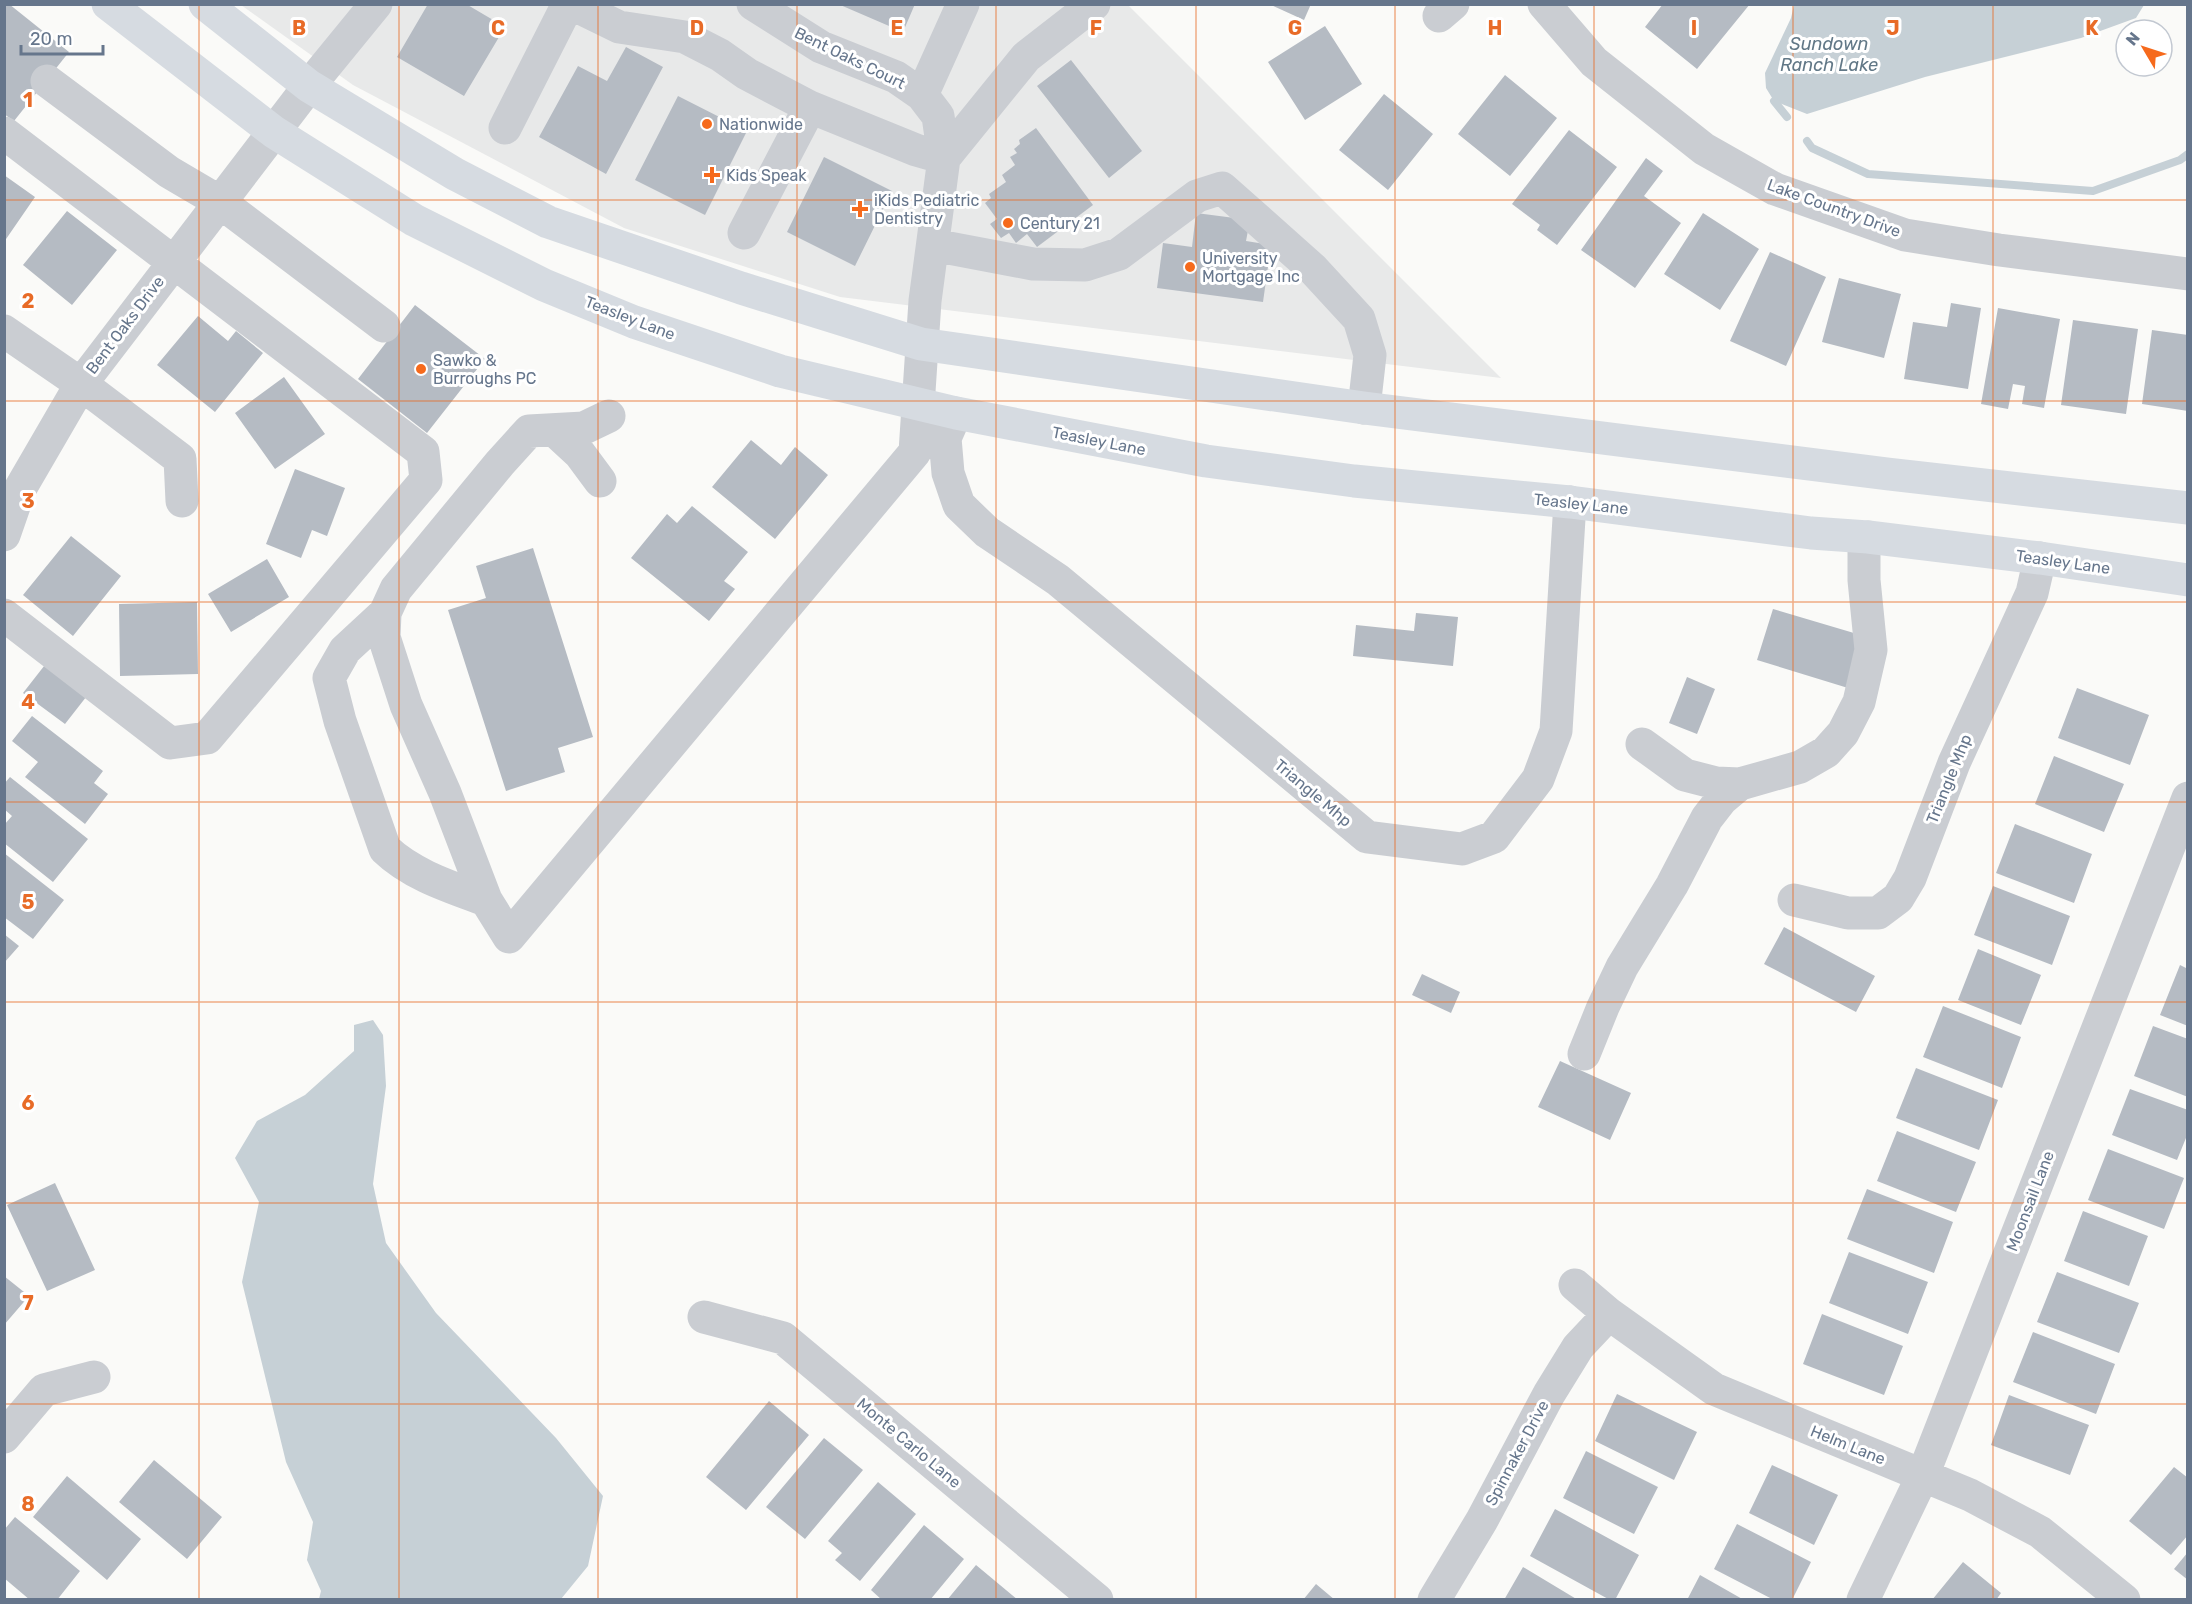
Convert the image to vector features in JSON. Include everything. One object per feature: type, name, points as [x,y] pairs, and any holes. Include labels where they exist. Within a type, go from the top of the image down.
[{"type":"main road","name":"Teasley Lane","points":[[108,4],[274,132],[414,220],[554,289],[634,322],[780,371],[917,405],[1206,461],[1354,481],[1570,502],[1811,533],[1868,537],[2040,558],[2187,580]]},
{"type":"main road","points":[[205,4],[309,86],[455,174],[548,222],[741,288],[921,344],[1364,408],[1888,474],[2187,508]]},
{"type":"street","points":[[274,132],[376,4]]},
{"type":"street","points":[[505,128],[570,4],[619,27],[685,37],[720,55],[747,75],[810,107],[916,150],[944,158],[1026,57],[1094,4]]},
{"type":"street","name":"Bent Oaks Court","points":[[486,900],[509,937],[915,452],[921,344],[944,158],[938,116],[922,95],[896,77],[821,47],[753,4]]},
{"type":"street","points":[[922,95],[963,4]]},
{"type":"street","name":"Lake Country Drive","points":[[1544,4],[1594,62],[1704,149],[1775,189],[1905,235],[1999,250],[2187,274]]},
{"type":"street","points":[[46,81],[169,172],[220,202],[384,326]]},
{"type":"street","points":[[744,233],[810,107]]},
{"type":"street","name":"Bent Oaks Drive","points":[[4,535],[20,489],[81,384],[274,132]]},
{"type":"street","points":[[4,133],[423,452],[426,480],[207,738],[170,743],[4,615]]},
{"type":"street","points":[[933,245],[1032,264],[1084,265],[1119,254],[1197,196],[1222,188],[1312,268],[1359,319],[1370,355],[1364,408]]},
{"type":"street","points":[[4,332],[81,384],[180,459],[182,501]]},
{"type":"street","name":"Triangle Mhp","points":[[956,413],[945,438],[948,473],[959,505],[987,532],[1058,580],[1367,837],[1462,849],[1494,837],[1538,779],[1556,731],[1570,502]]},
{"type":"street","points":[[486,900],[445,793],[406,705],[384,637],[386,614],[396,589],[507,455],[529,432],[584,428],[609,416]]},
{"type":"street","points":[[554,430],[580,454],[600,481]]},
{"type":"street","points":[[1642,744],[1685,775],[1716,783],[1740,784],[1800,767],[1826,752],[1843,733],[1859,702],[1871,650],[1864,580],[1864,552],[1868,537]]},
{"type":"street","name":"Triangle Mhp","points":[[1794,900],[1848,913],[1878,913],[1898,898],[1910,878],[1954,763],[2032,593],[2040,558]]},
{"type":"street","points":[[386,614],[345,650],[329,678],[340,721],[385,849],[400,863],[486,900]]},
{"type":"street","points":[[1584,1054],[1622,967],[1672,885],[1707,818],[1721,800],[1740,784]]},
{"type":"street","name":"Moonsail Lane","points":[[1863,1599],[1923,1476],[2187,798]]},
{"type":"street","name":"Helm Lane","points":[[1575,1285],[1610,1314],[1714,1389],[1970,1495],[2040,1532],[2124,1599]]},
{"type":"street","name":"Spinnaker Drive","points":[[1434,1599],[1482,1521],[1549,1394],[1578,1347],[1610,1314]]},
{"type":"street","name":"Monte Carlo Lane","points":[[704,1317],[783,1338],[1097,1599]]},
{"type":"street","points":[[4,1437],[44,1390],[94,1377]]},
{"type":"shaded area","points":[[241,5],[1128,5],[1501,378],[840,297],[624,228],[353,85]]},
{"type":"water","name":"Sundown Ranch Lake","points":[[1794,4],[2144,5],[2136,18],[2114,18],[2114,26],[2081,38],[1925,77],[1807,114],[1774,101],[1766,88],[1765,73],[1791,18]]},
{"type":"water","points":[[373,1020],[383,1035],[386,1086],[373,1184],[386,1243],[436,1313],[556,1438],[603,1496],[588,1566],[561,1599],[319,1599],[321,1591],[307,1560],[313,1522],[286,1462],[242,1282],[259,1202],[235,1158],[257,1121],[305,1095],[354,1051],[354,1025]]},
{"type":"building","points":[[4,4],[9,4],[69,52],[14,121],[4,114]]},
{"type":"building","points":[[428,4],[466,4],[505,27],[464,96],[397,57]]},
{"type":"building","points":[[838,4],[915,4],[903,32]]},
{"type":"building","points":[[1269,4],[1311,4],[1304,20]]},
{"type":"building","points":[[1663,4],[1750,4],[1697,69],[1645,27]]},
{"type":"building","points":[[1325,26],[1362,84],[1305,120],[1268,62]]},
{"type":"building","points":[[626,47],[663,67],[606,174],[539,137],[578,66],[607,81]]},
{"type":"building","points":[[1071,60],[1142,151],[1109,178],[1037,86]]},
{"type":"building","points":[[1505,75],[1557,118],[1510,176],[1458,134]]},
{"type":"building","points":[[1384,94],[1433,134],[1388,190],[1339,150]]},
{"type":"building","points":[[678,96],[747,131],[705,215],[635,180]]},
{"type":"building","points":[[1036,128],[1093,205],[1037,247],[1027,234],[1016,243],[1009,233],[1001,238],[990,224],[997,219],[985,203],[991,198],[989,194],[1006,182],[1002,175],[1015,165],[1010,157],[1017,153],[1014,149],[1020,144],[1019,140]]},
{"type":"building","points":[[1569,130],[1617,167],[1557,245],[1537,230],[1540,225],[1512,204]]},
{"type":"building","points":[[824,157],[892,191],[855,266],[787,232]]},
{"type":"building","points":[[1646,158],[1663,171],[1644,196],[1681,223],[1635,288],[1581,250]]},
{"type":"building","points":[[4,175],[35,197],[4,242]]},
{"type":"building","points":[[67,211],[117,250],[72,305],[23,265]]},
{"type":"building","points":[[1196,213],[1250,220],[1246,241],[1271,245],[1263,302],[1157,288],[1163,243],[1192,247]]},
{"type":"building","points":[[1703,213],[1759,249],[1720,310],[1664,274]]},
{"type":"building","points":[[1770,252],[1826,277],[1786,366],[1730,341]]},
{"type":"building","points":[[1839,278],[1901,294],[1884,358],[1822,342]]},
{"type":"building","points":[[1951,303],[1981,308],[1968,389],[1904,379],[1913,322],[1947,327]]},
{"type":"building","name":"Sawko & Burroughs PC","points":[[415,305],[485,359],[427,433],[358,379]]},
{"type":"building","points":[[1998,308],[2060,319],[2044,408],[2022,404],[2025,386],[2013,384],[2008,409],[1981,404]]},
{"type":"building","points":[[198,316],[228,341],[236,331],[263,353],[215,412],[157,365]]},
{"type":"building","points":[[2073,320],[2138,329],[2126,414],[2061,405]]},
{"type":"building","points":[[2152,330],[2188,335],[2188,411],[2142,404]]},
{"type":"building","points":[[284,377],[325,434],[275,469],[235,413]]},
{"type":"building","points":[[751,440],[781,465],[795,447],[828,475],[775,539],[712,487]]},
{"type":"building","points":[[295,469],[345,488],[327,536],[312,530],[301,558],[266,544]]},
{"type":"building","points":[[692,506],[748,552],[724,581],[735,589],[709,621],[631,558],[667,514],[677,523]]},
{"type":"building","points":[[71,536],[121,576],[73,636],[23,595]]},
{"type":"building","points":[[533,548],[593,737],[558,748],[565,772],[506,791],[448,610],[486,598],[476,566]]},
{"type":"building","points":[[267,559],[289,597],[231,632],[208,594]]},
{"type":"building","points":[[197,602],[198,674],[120,676],[119,604]]},
{"type":"building","points":[[1773,609],[1864,636],[1848,688],[1757,660]]},
{"type":"building","points":[[1416,613],[1458,617],[1453,666],[1353,656],[1356,625],[1414,631]]},
{"type":"building","points":[[48,661],[90,692],[65,724],[23,693]]},
{"type":"building","points":[[1687,677],[1715,689],[1697,734],[1669,723]]},
{"type":"building","points":[[2077,688],[2149,715],[2130,765],[2058,738]]},
{"type":"building","points":[[32,716],[103,771],[94,783],[108,794],[85,824],[25,777],[38,762],[12,741]]},
{"type":"building","points":[[2054,756],[2124,784],[2104,832],[2035,804]]},
{"type":"building","points":[[10,777],[88,839],[53,882],[4,843],[4,825],[12,816],[4,809],[4,784]]},
{"type":"building","points":[[2015,824],[2092,854],[2074,903],[1996,873]]},
{"type":"building","points":[[4,853],[64,900],[33,939],[4,917]]},
{"type":"building","points":[[1993,886],[2070,916],[2052,965],[1974,935]]},
{"type":"building","points":[[1784,927],[1875,976],[1856,1012],[1764,964]]},
{"type":"building","points":[[4,934],[19,946],[4,963]]},
{"type":"building","points":[[1978,949],[2041,975],[2021,1025],[1958,1000]]},
{"type":"building","points":[[2180,965],[2188,969],[2188,1026],[2160,1015]]},
{"type":"building","points":[[1422,974],[1460,992],[1451,1013],[1412,995]]},
{"type":"building","points":[[1943,1006],[2021,1037],[2002,1088],[1923,1057]]},
{"type":"building","points":[[2153,1026],[2188,1039],[2188,1097],[2134,1076]]},
{"type":"building","points":[[1560,1061],[1631,1093],[1610,1140],[1538,1107]]},
{"type":"building","points":[[1916,1068],[1998,1100],[1979,1150],[1896,1118]]},
{"type":"building","points":[[2130,1089],[2188,1110],[2188,1133],[2177,1160],[2112,1135]]},
{"type":"building","points":[[1897,1131],[1976,1162],[1956,1212],[1877,1181]]},
{"type":"building","points":[[2108,1149],[2184,1178],[2164,1229],[2088,1200]]},
{"type":"building","points":[[55,1183],[95,1270],[47,1291],[7,1205]]},
{"type":"building","points":[[1867,1189],[1953,1222],[1934,1273],[1847,1239]]},
{"type":"building","points":[[2083,1211],[2148,1236],[2129,1286],[2064,1261]]},
{"type":"building","points":[[1849,1252],[1928,1282],[1908,1334],[1829,1303]]},
{"type":"building","points":[[2057,1272],[2139,1303],[2119,1353],[2037,1322]]},
{"type":"building","points":[[4,1276],[29,1296],[4,1325]]},
{"type":"building","points":[[1822,1314],[1903,1346],[1884,1395],[1803,1364]]},
{"type":"building","points":[[2033,1332],[2115,1364],[2096,1414],[2013,1382]]},
{"type":"building","points":[[1617,1394],[1697,1432],[1674,1480],[1595,1441]]},
{"type":"building","points":[[2009,1395],[2089,1425],[2070,1475],[1991,1445]]},
{"type":"building","points":[[769,1401],[809,1435],[746,1510],[706,1477]]},
{"type":"building","points":[[824,1438],[863,1470],[805,1539],[766,1507]]},
{"type":"building","points":[[1586,1451],[1658,1487],[1634,1534],[1563,1498]]},
{"type":"building","points":[[154,1460],[222,1517],[187,1559],[119,1502]]},
{"type":"building","points":[[1772,1465],[1838,1495],[1814,1545],[1749,1513]]},
{"type":"building","points":[[2174,1467],[2188,1478],[2188,1535],[2171,1555],[2129,1521]]},
{"type":"building","points":[[67,1476],[141,1539],[107,1580],[33,1517]]},
{"type":"building","points":[[878,1482],[916,1514],[860,1581],[835,1560],[842,1553],[828,1541]]},
{"type":"building","points":[[1555,1509],[1639,1555],[1615,1600],[1610,1600],[1530,1556]]},
{"type":"building","points":[[15,1517],[80,1571],[57,1600],[30,1600],[4,1578],[4,1530]]},
{"type":"building","points":[[1737,1524],[1811,1562],[1792,1600],[1774,1600],[1714,1569]]},
{"type":"building","points":[[924,1525],[964,1559],[930,1600],[882,1600],[871,1590]]},
{"type":"building","points":[[2188,1552],[2188,1580],[2174,1569]]},
{"type":"building","points":[[1963,1562],[2001,1593],[1996,1600],[1932,1600]]},
{"type":"building","points":[[976,1565],[1018,1600],[947,1600]]},
{"type":"building","points":[[1523,1567],[1578,1600],[1504,1600]]},
{"type":"building","points":[[1700,1575],[1744,1600],[1687,1600]]},
{"type":"building","points":[[1316,1584],[1335,1600],[1303,1600]]},
{"type":"waterway","points":[[1774,101],[1787,117]]},
{"type":"waterway","points":[[1807,141],[1812,148],[1868,174],[2093,191],[2180,160],[2188,154]]},
{"type":"place","name":"Nationwide","points":[[707,124]]},
{"type":"place","name":"Kids Speak","points":[[712,175]]},
{"type":"place","name":"iKids Pediatric Dentistry","points":[[860,209]]},
{"type":"place","name":"Century 21","points":[[1008,223]]},
{"type":"place","name":"University Mortgage Inc","points":[[1190,267]]},
{"type":"place","name":"Sawko & Burroughs PC","points":[[421,369]]}]
